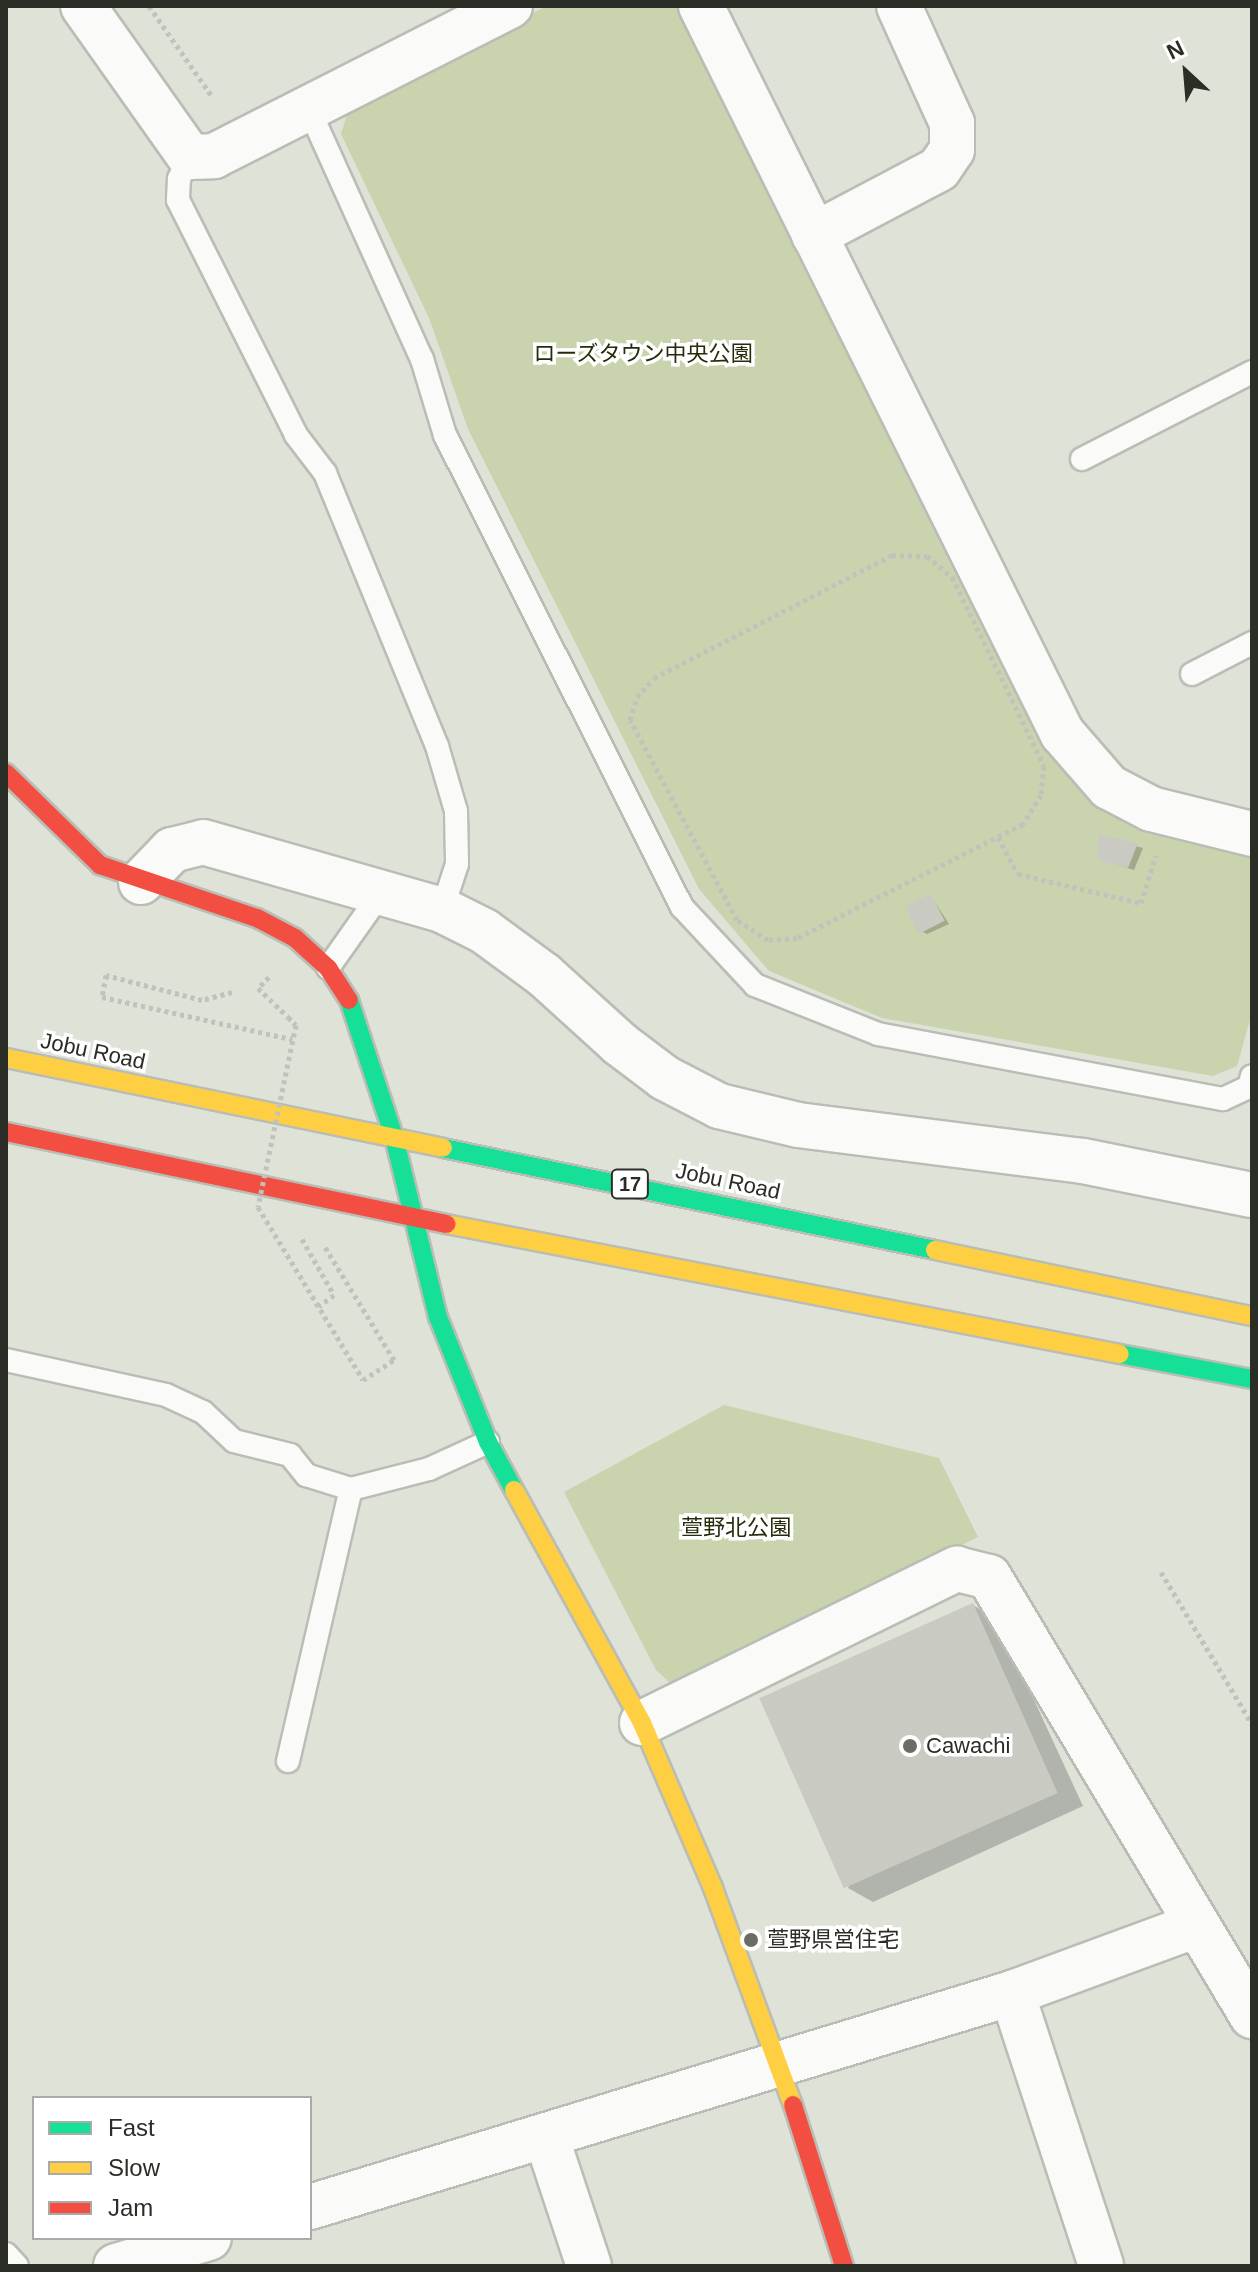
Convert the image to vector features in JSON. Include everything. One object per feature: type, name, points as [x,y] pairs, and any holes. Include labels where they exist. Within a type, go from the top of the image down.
[{"type":"main road","points":[[6,773],[79,848],[100,865],[141,882],[257,918],[295,938],[328,968],[355,1016],[394,1137],[438,1317],[488,1442],[642,1723],[713,1888],[780,2065],[844,2266]]},
{"type":"main road","name":"Jobu Road","points":[[6,1058],[1252,1316]]},
{"type":"main road","points":[[6,1132],[414,1218],[1252,1379]]},
{"type":"street","points":[[83,6],[190,157],[214,156],[510,6]]},
{"type":"street","points":[[701,6],[1062,733],[1109,787],[1169,813],[1252,834]]},
{"type":"street","points":[[814,235],[939,169],[952,150],[952,123],[899,6]]},
{"type":"street","points":[[141,882],[172,850],[203,842],[442,910],[484,931],[544,975],[665,1078],[719,1106],[798,1125],[1083,1161],[1252,1195]]},
{"type":"street","points":[[642,1723],[957,1569],[989,1577],[1252,2016]]},
{"type":"street","points":[[312,2206],[1012,1993],[1197,1925]]},
{"type":"street","points":[[1012,1993],[1101,2266]]},
{"type":"street","points":[[546,2136],[589,2266]]},
{"type":"street","points":[[116,2266],[202,2240]]},
{"type":"lane","points":[[308,107],[422,359],[445,435],[682,907],[755,985],[878,1034],[1223,1099],[1249,1087],[1252,1076]]},
{"type":"lane","points":[[190,157],[179,179],[178,200],[296,435],[325,473],[437,746],[456,811],[457,864],[442,910]]},
{"type":"lane","points":[[1082,459],[1252,372]]},
{"type":"lane","points":[[1192,674],[1252,643]]},
{"type":"lane","points":[[328,968],[381,893]]},
{"type":"lane","points":[[6,1360],[166,1395],[203,1412],[234,1441],[290,1455],[306,1475],[351,1489],[429,1469],[488,1442]]},
{"type":"lane","points":[[288,1761],[351,1489]]},
{"type":"lane","points":[[6,2254],[17,2266]]},
{"type":"path","points":[[149,6],[211,95]]},
{"type":"path","points":[[892,555],[927,556],[952,577],[1044,766],[1041,795],[1023,824],[998,837],[797,938],[768,940],[737,920],[630,720],[637,697],[654,678],[892,555]]},
{"type":"path","points":[[998,837],[1018,874],[1141,903],[1169,813]]},
{"type":"path","points":[[232,992],[202,1000],[106,975],[102,997],[292,1039]]},
{"type":"path","points":[[269,977],[258,988],[296,1025],[258,1207],[363,1380],[394,1360],[325,1247]]},
{"type":"path","points":[[304,1246],[334,1295],[319,1306]]},
{"type":"path","points":[[1161,1572],[1252,1724]]},
{"type":"green space","name":"ローズタウン中央公園","points":[[547,6],[683,6],[1050,753],[1252,850],[1252,1013],[1237,1066],[1213,1076],[882,1018],[769,971],[699,889],[468,429],[429,318],[341,134],[350,105]]},
{"type":"green space","name":"萱野北公園","points":[[724,1405],[939,1458],[978,1537],[671,1684],[656,1670],[564,1492]]},
{"type":"building","points":[[1098,834],[1138,843],[1128,868],[1097,860]]},
{"type":"building","points":[[931,894],[945,921],[919,934],[905,907]]},
{"type":"building","name":"Cawachi","points":[[973,1603],[1058,1793],[844,1888],[759,1698]]},
{"type":"traffic: fast","points":[[349,1000],[394,1137],[438,1317],[488,1442],[514,1490]]},
{"type":"traffic: fast","points":[[443,1148],[935,1250]]},
{"type":"traffic: fast","points":[[1120,1354],[1252,1379]]},
{"type":"traffic: slow","points":[[6,1058],[443,1148]]},
{"type":"traffic: slow","points":[[446,1224],[1120,1354]]},
{"type":"traffic: slow","points":[[935,1250],[1252,1316]]},
{"type":"traffic: slow","points":[[514,1490],[642,1723],[713,1888],[793,2105]]},
{"type":"traffic: jam","points":[[6,773],[100,865],[257,918],[295,938],[328,968],[349,1000]]},
{"type":"traffic: jam","points":[[6,1132],[446,1224]]},
{"type":"traffic: jam","points":[[793,2105],[844,2266]]},
{"type":"place","name":"Cawachi","points":[[910,1746]]},
{"type":"place","name":"萱野県営住宅","points":[[751,1940]]}]
